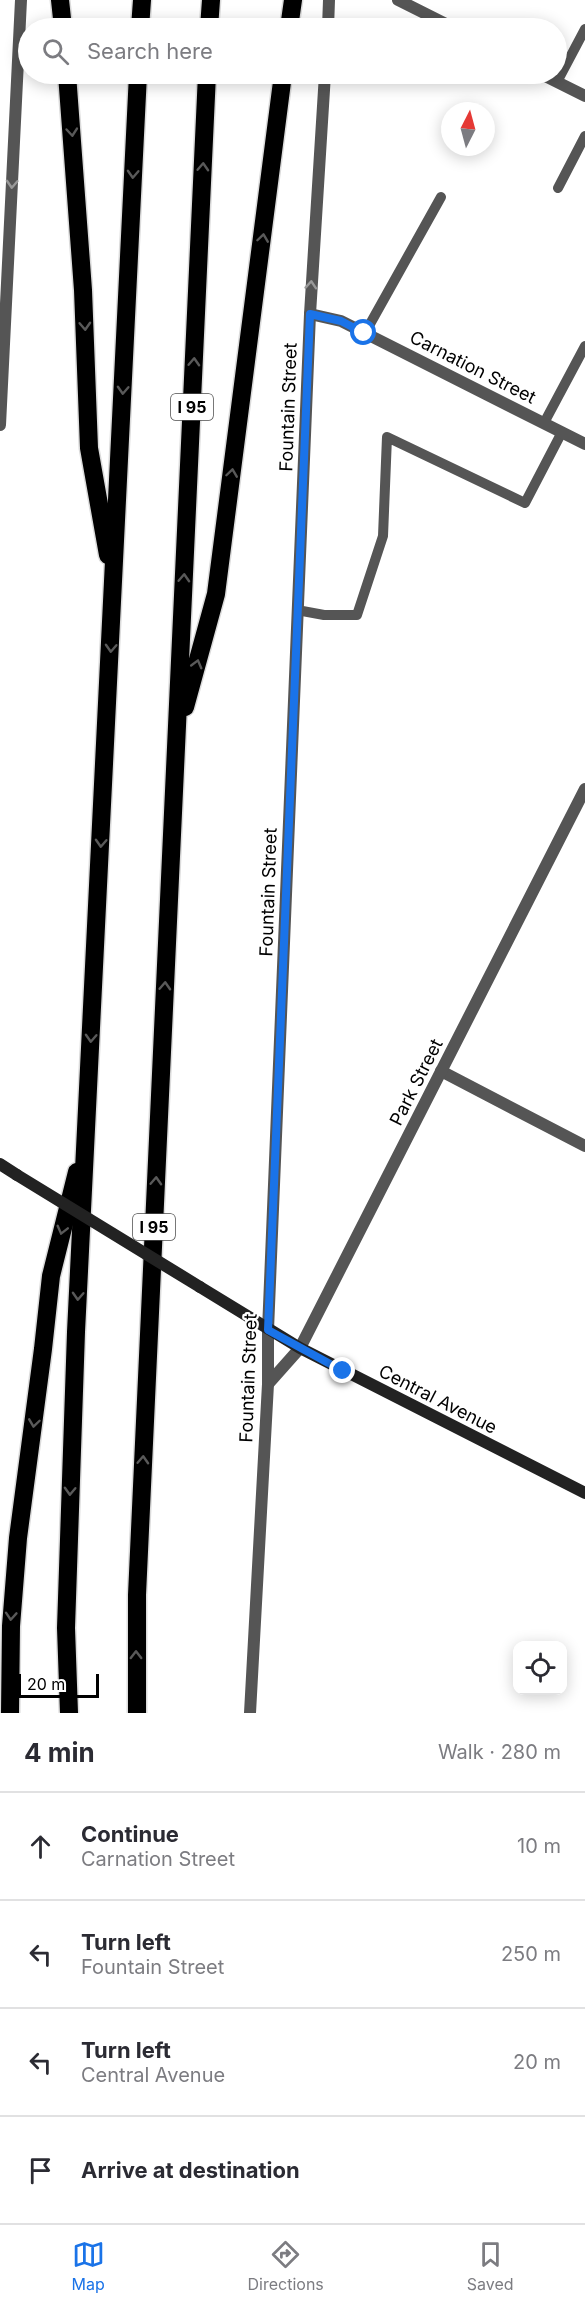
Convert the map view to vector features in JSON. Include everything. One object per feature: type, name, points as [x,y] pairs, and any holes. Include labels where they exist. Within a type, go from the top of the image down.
[{"type":"highway","points":[[60,0],[62,18]]},
{"type":"highway","points":[[141,18],[142,0]]},
{"type":"highway","points":[[210,18],[211,0]]},
{"type":"highway","points":[[290,18],[293,0]]},
{"type":"highway","points":[[68,84],[83,290],[89,448],[114,590]]},
{"type":"highway","points":[[69,1713],[66,1628],[68,1530],[138,84]]},
{"type":"highway","name":"I 95","points":[[137,1713],[137,1595],[207,84]]},
{"type":"highway","points":[[176,741],[216,594],[282,84]]},
{"type":"highway","points":[[10,1713],[11,1626],[15,1559],[51,1276],[86,1132]]},
{"type":"main road","name":"Central Avenue","points":[[0,1164],[300,1348],[585,1493]]},
{"type":"street","points":[[20,18],[21,0]]},
{"type":"street","points":[[328,18],[329,0]]},
{"type":"street","points":[[404,1],[435,18]]},
{"type":"street","points":[[0,425],[2,319],[18,50]]},
{"type":"street","name":"Fountain Street","points":[[250,1713],[268,1384],[268,1330],[310,314],[324,84]]},
{"type":"street","points":[[561,84],[585,96]]},
{"type":"street","name":"Carnation Street","points":[[310,314],[341,321],[585,444]]},
{"type":"street","name":"Park Street","points":[[268,1384],[300,1348],[584,792]]},
{"type":"street","points":[[441,1071],[585,1146]]},
{"type":"lane","points":[[567,63],[585,29]]},
{"type":"lane","points":[[558,188],[585,136]]},
{"type":"lane","points":[[364,333],[441,196]]},
{"type":"lane","points":[[544,423],[585,346]]},
{"type":"lane","points":[[297,610],[324,615],[357,615],[383,536],[387,437],[525,503],[562,432]]},
{"type":"route","points":[[343,1371],[268,1330],[310,314],[341,321],[364,333]]}]
